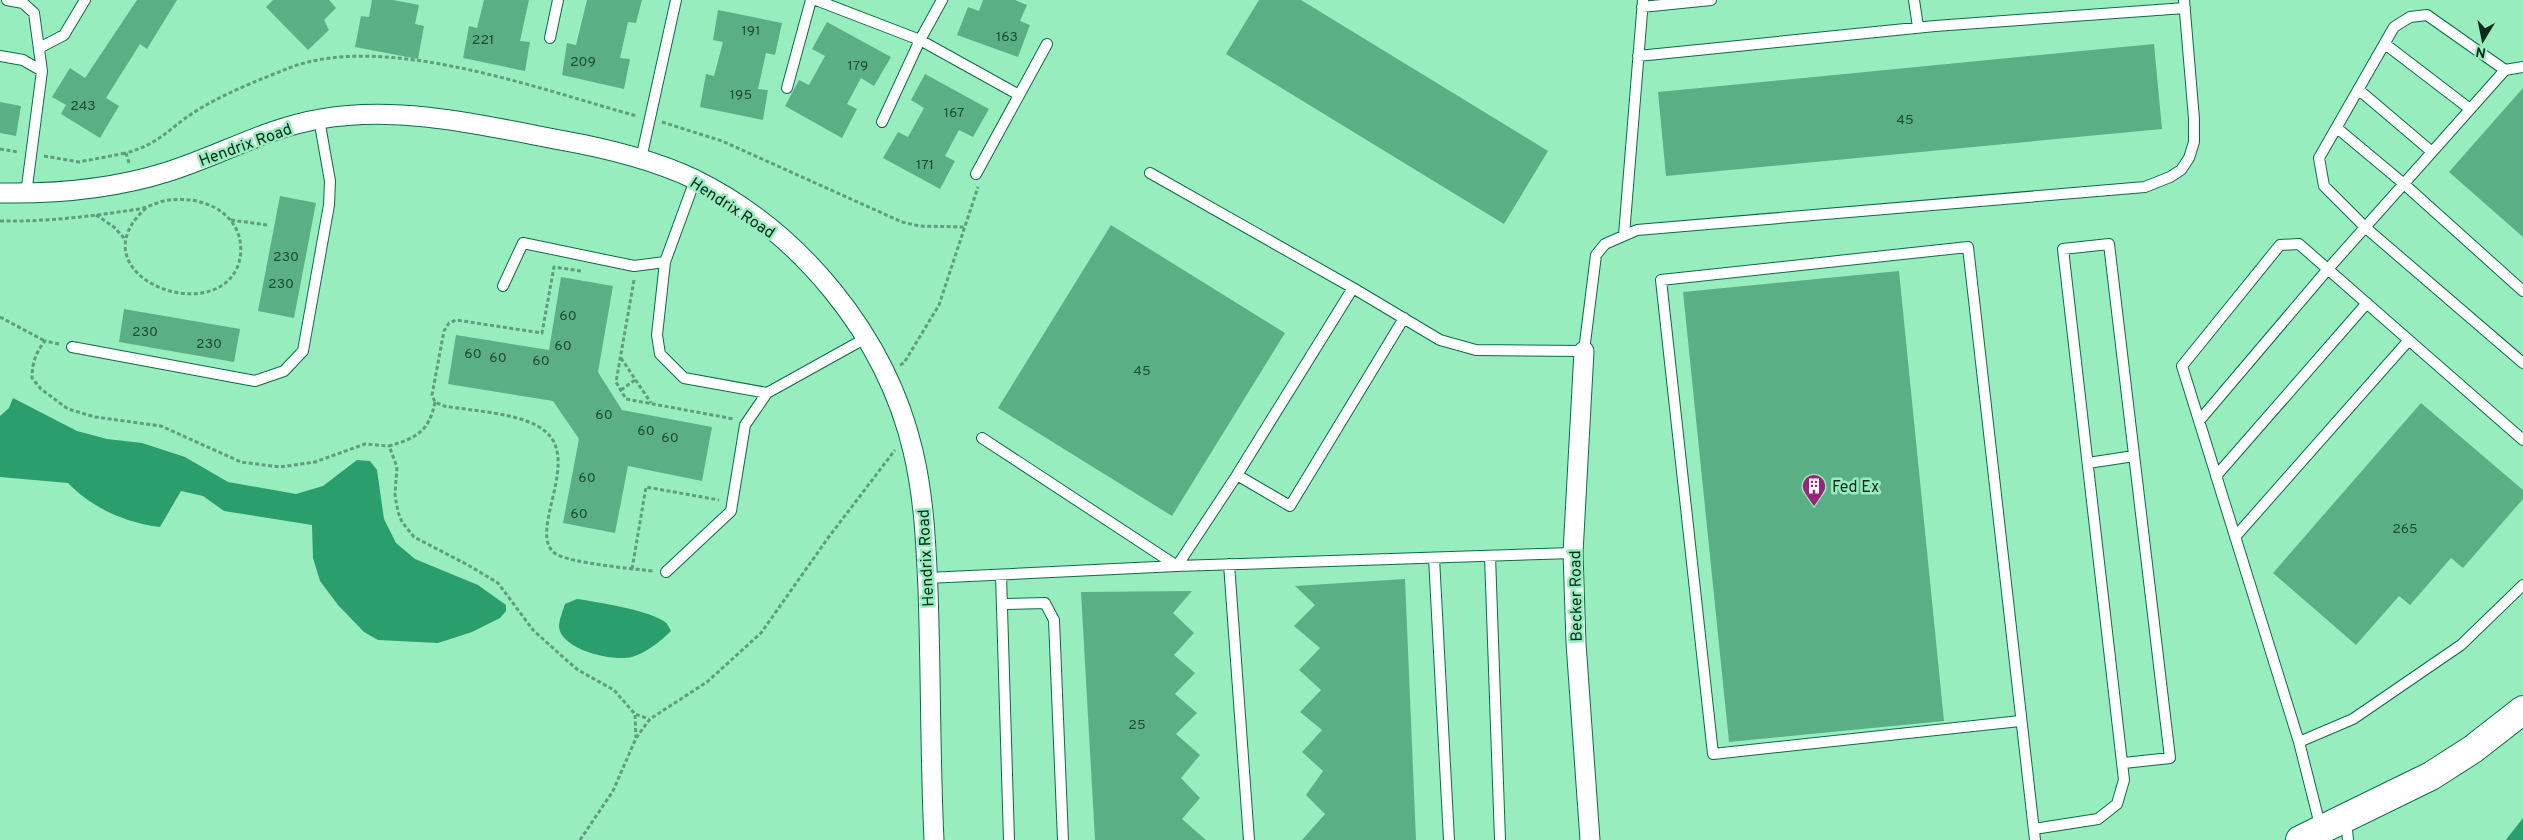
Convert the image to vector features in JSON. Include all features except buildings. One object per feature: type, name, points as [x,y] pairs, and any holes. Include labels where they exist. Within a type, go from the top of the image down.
[{"type":"main road","points":[[2311,835],[2347,830],[2473,749],[2523,710]]},
{"type":"street","name":"Hendrix Road","points":[[0,193],[26,194],[100,188],[135,180],[194,162],[268,132],[319,118],[367,114],[415,114],[601,147],[695,180],[756,218],[787,242],[816,271],[866,338],[885,374],[910,439],[920,485],[927,578],[932,696],[930,756],[934,840]]},
{"type":"street","name":"Becker Road","points":[[1584,351],[1573,553],[1576,643],[1590,840]]},
{"type":"lane","points":[[7,0],[23,3],[34,13],[42,71],[33,154],[26,194]]},
{"type":"lane","points":[[39,48],[64,35],[85,0]]},
{"type":"lane","points":[[550,38],[558,0]]},
{"type":"lane","points":[[641,160],[676,0]]},
{"type":"lane","points":[[787,88],[811,0]]},
{"type":"lane","points":[[816,0],[920,40],[1019,95]]},
{"type":"lane","points":[[882,122],[920,40],[942,0]]},
{"type":"lane","points":[[1624,235],[1643,3],[1711,0]]},
{"type":"lane","points":[[1914,0],[1918,27]]},
{"type":"lane","points":[[1150,173],[1354,288],[1440,340],[1476,350],[1584,351],[1596,255],[1605,244],[1637,230],[2145,187],[2170,177],[2181,170],[2189,158],[2194,142],[2185,4],[1918,27],[1638,56]]},
{"type":"lane","points":[[2523,68],[2504,70],[2427,15],[2410,18],[2394,27],[2320,158],[2324,186],[2366,228],[2523,363]]},
{"type":"lane","points":[[976,174],[1047,44]]},
{"type":"lane","points":[[2385,44],[2470,109]]},
{"type":"lane","points":[[0,56],[22,60],[42,71]]},
{"type":"lane","points":[[2199,421],[2328,269],[2504,70]]},
{"type":"lane","points":[[2359,90],[2432,152]]},
{"type":"lane","points":[[72,347],[255,381],[284,371],[303,351],[329,205],[330,181],[319,118]]},
{"type":"lane","points":[[2337,128],[2404,184],[2523,291]]},
{"type":"lane","points":[[695,180],[665,262],[657,335],[660,354],[684,378],[767,393]]},
{"type":"lane","points":[[503,286],[523,243],[634,266],[665,262]]},
{"type":"lane","points":[[2034,829],[2098,819],[2117,804],[2124,780],[2124,763],[2063,249],[2109,244],[2170,758],[2124,763]]},
{"type":"lane","points":[[2311,835],[2298,742],[2182,366],[2280,245],[2299,244],[2523,440]]},
{"type":"lane","points":[[2020,721],[1713,754],[1661,280],[1968,247],[2020,721],[2035,840]]},
{"type":"lane","points":[[1177,566],[1237,475],[1354,288]]},
{"type":"lane","points":[[2216,476],[2367,303]]},
{"type":"lane","points":[[1237,475],[1290,506],[1404,318]]},
{"type":"lane","points":[[666,572],[731,511],[745,425],[767,393],[866,338]]},
{"type":"lane","points":[[2235,537],[2409,340]]},
{"type":"lane","points":[[982,438],[1177,566]]},
{"type":"lane","points":[[2088,463],[2134,456]]},
{"type":"lane","points":[[927,578],[1177,566],[1573,553]]},
{"type":"lane","points":[[1490,556],[1500,840]]},
{"type":"lane","points":[[1434,558],[1449,840]]},
{"type":"lane","points":[[1229,564],[1249,840]]},
{"type":"lane","points":[[1001,575],[1009,840]]},
{"type":"lane","points":[[2298,742],[2353,719],[2462,645],[2523,586]]},
{"type":"lane","points":[[1002,604],[1045,603],[1054,620],[1063,840]]},
{"type":"path","points":[[33,154],[79,162],[126,154],[146,148],[160,140],[203,107],[291,67],[359,56],[454,67],[519,82],[650,119],[722,141],[902,222],[918,226],[964,227]]},
{"type":"path","points":[[126,154],[135,180]]},
{"type":"path","points":[[885,374],[904,363],[939,305],[980,183],[973,178],[976,174]]},
{"type":"path","points":[[0,221],[55,220],[96,215],[146,208],[168,200],[194,201],[213,207],[231,220],[267,225]]},
{"type":"path","points":[[146,208],[129,227],[125,240],[128,260],[141,277],[158,288],[191,294],[205,293],[220,287],[234,275],[240,263],[242,249],[231,220]]},
{"type":"path","points":[[96,215],[114,226],[125,240]]},
{"type":"path","points":[[45,341],[35,358],[32,378],[41,389],[62,405],[80,413],[134,424],[156,424],[241,462],[280,467],[315,462],[365,444],[388,446],[414,438],[421,433],[431,417],[435,402],[432,395],[444,331],[449,323],[456,320],[542,333],[554,266],[590,272]]},
{"type":"path","points":[[626,278],[663,285]]},
{"type":"path","points":[[634,280],[616,382],[626,399],[735,419]]},
{"type":"path","points":[[0,316],[45,341],[72,347]]},
{"type":"path","points":[[621,358],[651,403]]},
{"type":"path","points":[[621,390],[635,380]]},
{"type":"path","points":[[435,402],[444,406],[524,420],[547,432],[557,451],[558,464],[546,537],[548,544],[558,555],[632,569],[666,572]]},
{"type":"path","points":[[580,840],[613,791],[636,738],[650,719],[707,682],[761,633],[875,474],[894,451],[910,439]]},
{"type":"path","points":[[388,446],[397,467],[396,503],[402,522],[408,531],[422,542],[468,565],[498,584],[540,637],[578,670],[614,690],[635,714],[650,719]]},
{"type":"path","points":[[632,569],[646,487],[732,502]]},
{"type":"path","points":[[635,714],[636,738]]},
{"type":"shaded area","points":[[13,398],[77,431],[107,439],[142,443],[185,457],[228,482],[296,494],[323,486],[357,460],[370,461],[377,470],[384,519],[396,543],[415,559],[478,585],[506,605],[506,611],[500,618],[472,632],[438,643],[378,640],[364,632],[338,605],[320,581],[313,558],[312,525],[224,511],[203,496],[181,491],[160,527],[147,525],[110,513],[88,500],[68,483],[0,477],[0,416],[9,408]]},
{"type":"shaded area","points":[[577,599],[622,607],[647,614],[665,622],[671,631],[653,646],[632,657],[613,658],[578,648],[562,635],[559,627],[565,604]]},
{"type":"shaded area","points":[[2523,818],[2523,840],[2506,840],[2508,837]]},
{"type":"place","name":"Fed Ex","points":[[1814,507]]}]
